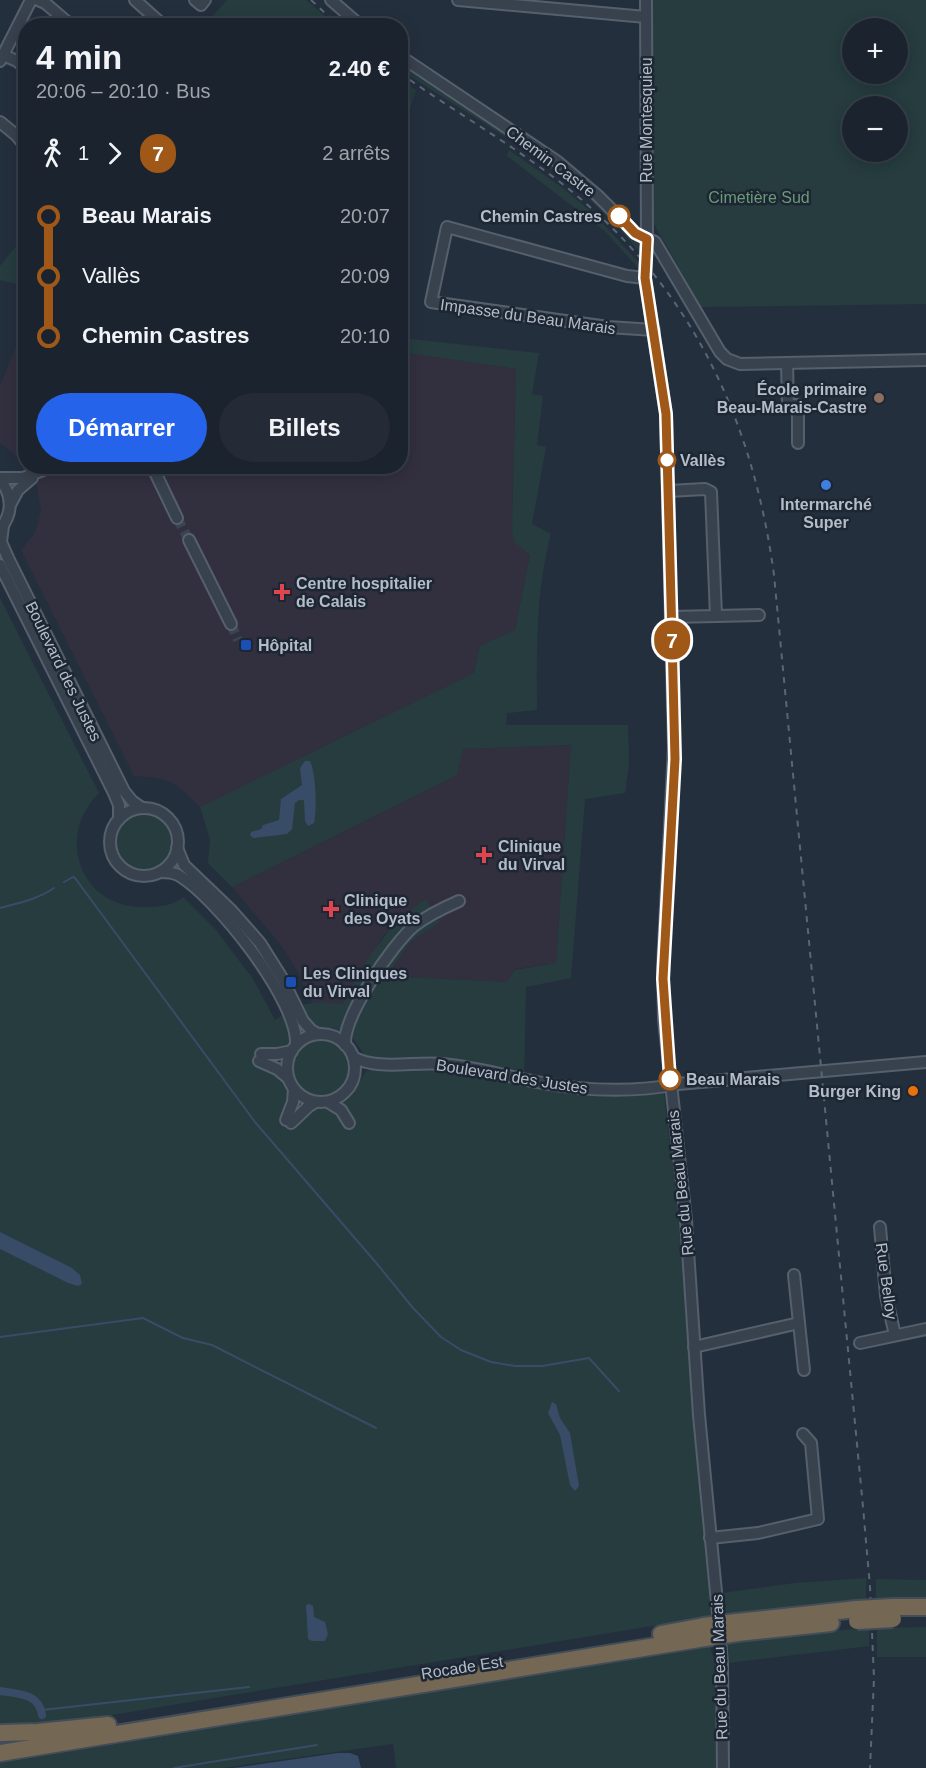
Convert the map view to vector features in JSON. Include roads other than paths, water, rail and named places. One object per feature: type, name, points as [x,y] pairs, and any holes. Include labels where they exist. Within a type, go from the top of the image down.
[{"type":"highway","name":"Rocade Est","points":[[0,1745],[108,1725],[705,1632],[892,1613],[926,1607]]},
{"type":"highway","name":"Rocade Est","points":[[892,1613],[926,1618]]},
{"type":"highway","name":"Rocade Est","points":[[0,1755],[705,1632]]},
{"type":"highway","points":[[0,1733],[38,1732],[108,1725]]},
{"type":"street","points":[[22,18],[31,0]]},
{"type":"street","points":[[38,0],[63,18]]},
{"type":"street","points":[[135,0],[155,18]]},
{"type":"street","points":[[195,0],[201,5],[205,0]]},
{"type":"street","points":[[331,0],[352,18]]},
{"type":"street","points":[[458,0],[646,17]]},
{"type":"street","name":"Rue Montesquieu","points":[[646,0],[647,239]]},
{"type":"street","points":[[18,26],[2,58],[18,63]]},
{"type":"street","name":"Chemin Castre","points":[[408,61],[558,162],[635,233],[658,244],[720,352],[727,360],[740,364],[926,360]]},
{"type":"street","points":[[0,122],[18,137]]},
{"type":"street","name":"Impasse du Beau Marais","points":[[645,278],[627,276],[447,227],[431,302],[608,327],[654,330]]},
{"type":"street","name":"Rue du Beau Marais","points":[[647,239],[645,278],[665,405],[675,759],[663,979],[670,1086],[686,1220],[699,1424],[722,1664],[723,1768]]},
{"type":"street","points":[[788,363],[788,405],[798,405],[798,443]]},
{"type":"street","points":[[0,479],[19,479],[36,474]]},
{"type":"street","points":[[2,527],[8,516],[10,505],[21,487],[39,474]]},
{"type":"street","points":[[156,474],[177,518]]},
{"type":"street","points":[[0,479],[7,491],[10,505]]},
{"type":"street","points":[[668,491],[705,489],[711,492],[716,616]]},
{"type":"street","name":"Boulevard des Justes","points":[[2,527],[1,542],[8,558],[124,791],[142,808]]},
{"type":"street","points":[[189,540],[231,624]]},
{"type":"street","name":"Boulevard des Justes","points":[[0,565],[114,793],[119,809],[118,819]]},
{"type":"street","points":[[671,616],[759,615]]},
{"type":"street","points":[[160,872],[171,863],[177,848],[177,832],[169,818],[156,810],[142,808],[129,811],[118,819],[110,841],[112,852],[118,863],[137,875],[172,872],[185,880],[217,910],[246,942],[264,967],[295,1028],[294,1048],[287,1062],[288,1078]]},
{"type":"street","points":[[177,848],[184,865],[231,910],[260,943],[282,978],[308,1028],[323,1035],[338,1039],[353,1057],[355,1068],[352,1081],[344,1093],[328,1102],[316,1102],[303,1097],[294,1089],[288,1078],[260,1058],[294,1048],[306,1038],[323,1035],[340,1029],[357,1007]]},
{"type":"street","points":[[345,1045],[346,1031],[357,1007],[386,958],[404,936],[428,917],[459,901]]},
{"type":"street","name":"Boulevard des Justes","points":[[353,1057],[368,1063],[456,1065],[538,1082],[583,1088],[627,1090],[926,1062]]},
{"type":"street","name":"Boulevard des Justes","points":[[352,1081],[367,1068],[390,1064]]},
{"type":"street","points":[[294,1089],[289,1121],[316,1102]]},
{"type":"street","points":[[328,1102],[341,1110],[350,1123],[344,1106],[344,1093]]},
{"type":"street","name":"Rue Belloy","points":[[880,1227],[886,1296],[895,1335]]},
{"type":"street","points":[[794,1275],[804,1370]]},
{"type":"street","points":[[694,1347],[799,1323]]},
{"type":"street","points":[[860,1343],[926,1329]]},
{"type":"street","points":[[710,1538],[758,1533],[818,1519],[812,1443],[803,1434]]},
{"type":"water","points":[[305,761],[310,761],[314,774],[316,801],[314,823],[308,826],[305,821],[304,800],[299,800],[295,803],[292,829],[287,834],[253,838],[250,835],[251,832],[279,820],[281,799],[302,785],[300,768]]},
{"type":"water","points":[[0,1232],[72,1268],[80,1275],[82,1284],[78,1286],[68,1283],[0,1249]]},
{"type":"water","points":[[552,1402],[556,1404],[560,1418],[570,1433],[579,1486],[575,1491],[570,1485],[560,1435],[548,1413]]},
{"type":"water","points":[[306,1605],[313,1606],[314,1617],[325,1622],[328,1634],[325,1641],[308,1639]]},
{"type":"water","points":[[338,1753],[358,1756],[361,1768],[233,1768]]},
{"type":"waterway","points":[[64,882],[75,878],[255,1122],[413,1308],[441,1337],[461,1350],[491,1362],[515,1366],[542,1366],[589,1358],[619,1391]]},
{"type":"waterway","points":[[0,908],[35,898],[54,888]]},
{"type":"waterway","points":[[0,1337],[143,1318],[183,1338],[212,1345],[376,1428]]},
{"type":"waterway","points":[[42,1710],[249,1687]]},
{"type":"waterway","points":[[0,1691],[27,1696],[37,1702],[42,1715]]},
{"type":"waterway","points":[[174,1768],[317,1745]]},
{"type":"tunnel","points":[[177,518],[189,540]]},
{"type":"tunnel","points":[[231,624],[238,640]]},
{"type":"railway","points":[[311,0],[330,18]]},
{"type":"railway","points":[[408,78],[565,186],[609,225],[648,267],[681,312],[709,360],[732,410],[750,462],[764,518],[774,575],[863,1507],[870,1587],[874,1678],[870,1768]]},
{"type":"place","name":"Chemin Castres","points":[[619,216]]},
{"type":"place","name":"École primaire Beau-Marais-Castre","points":[[879,398]]},
{"type":"place","name":"Vallès","points":[[667,460]]},
{"type":"place","name":"Intermarché Super","points":[[826,485]]},
{"type":"place","name":"Centre hospitalier de Calais","points":[[282,592]]},
{"type":"place","name":"Hôpital","points":[[246,645]]},
{"type":"place","name":"Clinique du Virval","points":[[484,855]]},
{"type":"place","name":"Clinique des Oyats","points":[[331,909]]},
{"type":"place","name":"Les Cliniques du Virval","points":[[291,982]]},
{"type":"place","name":"Beau Marais","points":[[670,1079]]},
{"type":"place","name":"Burger King","points":[[913,1091]]},
{"type":"park label","name":"Cimetière Sud","points":[[759,197]]}]
